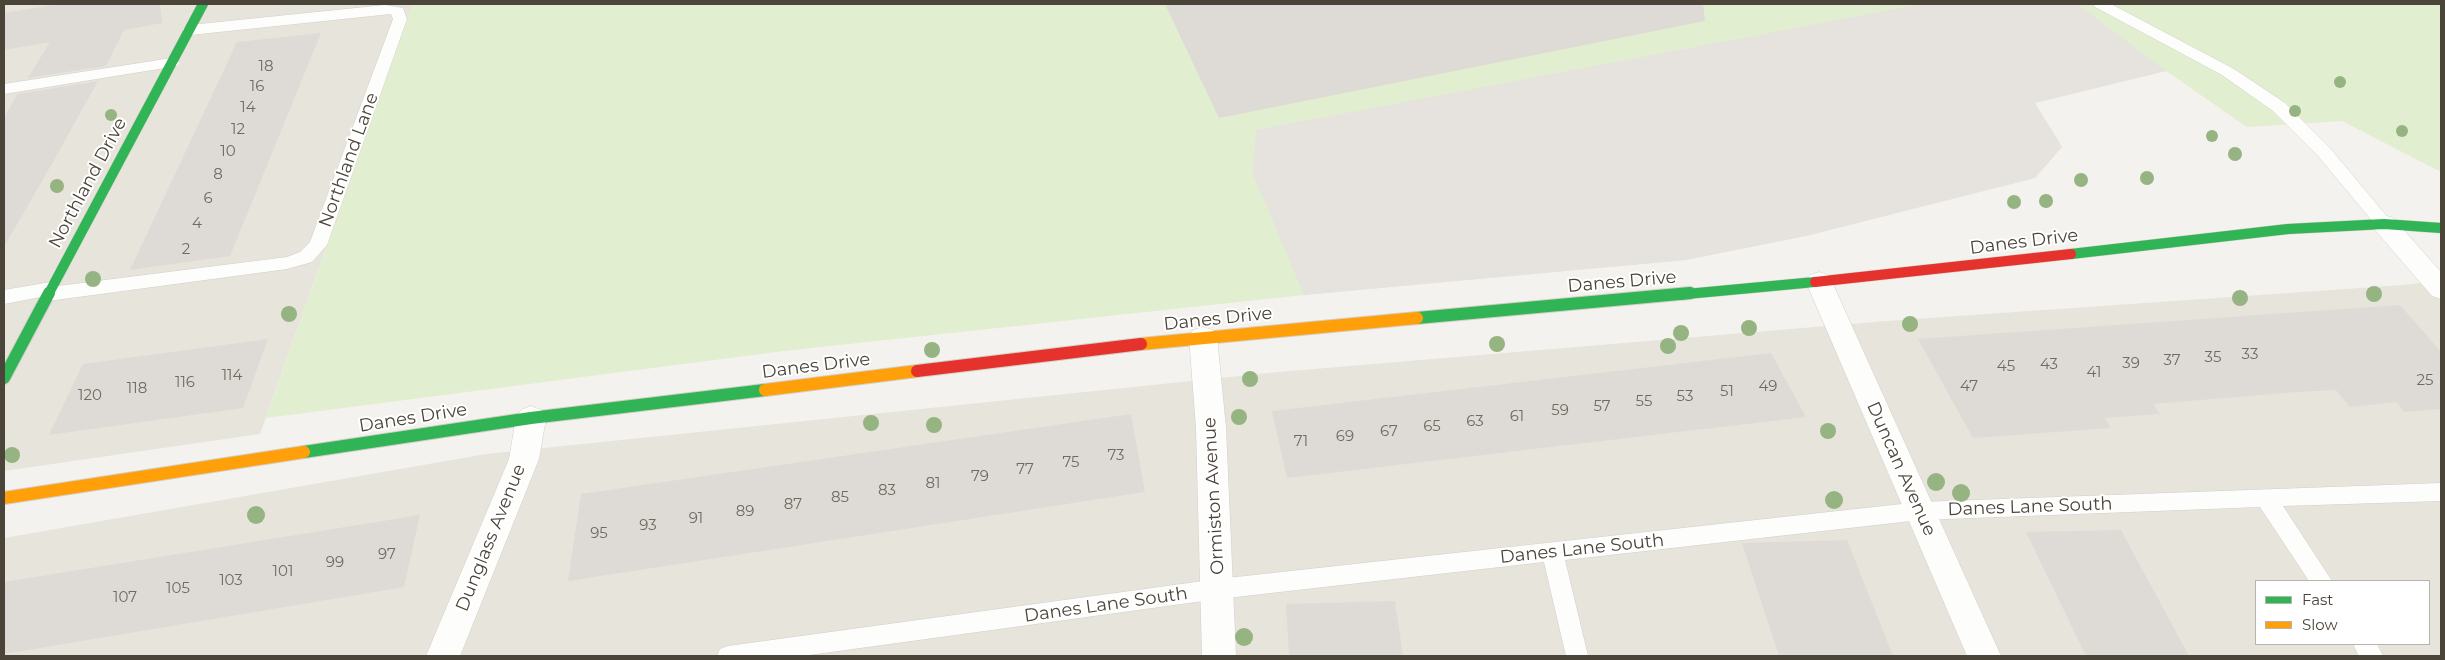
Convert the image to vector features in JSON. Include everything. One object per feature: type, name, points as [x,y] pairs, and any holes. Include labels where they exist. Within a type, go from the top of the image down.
[{"type":"street","name":"Northland Drive","points":[[4,378],[204,4]]},
{"type":"street","name":"Danes Drive","points":[[4,498],[531,418],[1203,337],[1819,282],[2288,229],[2384,224],[2441,228]]},
{"type":"street","points":[[2384,224],[2441,289]]},
{"type":"street","name":"Duncan Avenue","points":[[1819,282],[1984,656]]},
{"type":"street","name":"Ormiston Avenue","points":[[1203,337],[1211,428],[1218,589],[1218,656]]},
{"type":"street","name":"Dunglass Avenue","points":[[443,656],[524,459],[531,418]]},
{"type":"lane","points":[[2100,4],[2228,72],[2279,107],[2344,175],[2384,224]]},
{"type":"lane","name":"Northland Lane","points":[[50,292],[287,263],[306,257],[318,245],[400,19],[398,11],[385,9],[190,30]]},
{"type":"lane","points":[[4,89],[124,68],[172,63]]},
{"type":"lane","points":[[4,297],[50,292]]},
{"type":"lane","name":"Danes Lane South","points":[[728,656],[833,649],[1218,589],[1920,511],[2441,492]]},
{"type":"lane","points":[[2266,499],[2320,580]]},
{"type":"lane","points":[[1552,552],[1577,656]]},
{"type":"lane","points":[[2365,645],[2372,656]]},
{"type":"shaded area","points":[[4,4],[413,4],[260,434],[4,471]]},
{"type":"shaded area","points":[[1922,4],[2077,4],[2166,71],[2035,103],[2062,147],[2035,178],[1806,236],[1686,260],[1304,295],[1253,174],[1256,130]]},
{"type":"shaded area","points":[[2441,280],[2441,656],[4,656],[4,538],[486,454],[1278,372],[1886,321],[2403,285]]},
{"type":"green space","points":[[413,4],[2441,4],[2441,172],[2342,121],[2247,127],[2166,71],[2035,103],[2062,147],[2035,178],[1806,236],[1686,260],[1304,295],[784,351],[266,418]]},
{"type":"building","points":[[59,4],[160,4],[162,23],[124,30],[106,66],[28,78],[50,42],[4,50],[4,13]]},
{"type":"building","points":[[1165,4],[1703,4],[1705,21],[1219,118]]},
{"type":"building","points":[[321,33],[230,256],[130,270],[237,42]]},
{"type":"building","points":[[98,81],[4,247],[4,117],[18,94]]},
{"type":"building","points":[[2400,305],[2441,352],[2441,409],[2404,412],[2397,402],[2350,407],[2336,390],[2297,392],[2153,404],[2160,414],[2104,418],[2111,428],[1973,438],[1918,339]]},
{"type":"building","points":[[268,339],[243,408],[49,435],[83,364]]},
{"type":"building","points":[[1771,353],[1806,417],[1287,478],[1272,411]]},
{"type":"building","points":[[1131,414],[1145,492],[568,581],[581,494]]},
{"type":"building","points":[[420,515],[404,587],[4,654],[4,582]]},
{"type":"building","points":[[2121,530],[2189,656],[2086,656],[2026,532]]},
{"type":"building","points":[[1847,540],[1893,656],[1779,656],[1742,543]]},
{"type":"building","points":[[1395,601],[1403,656],[1289,656],[1286,604]]},
{"type":"traffic: fast","points":[[4,378],[203,4]]},
{"type":"traffic: fast","points":[[2071,254],[2288,229],[2384,224],[2441,228]]},
{"type":"traffic: fast","points":[[1417,318],[1815,282]]},
{"type":"traffic: fast","points":[[304,452],[531,418],[765,390]]},
{"type":"traffic: slow","points":[[1141,344],[1417,318]]},
{"type":"traffic: slow","points":[[765,390],[917,371]]},
{"type":"traffic: slow","points":[[4,498],[304,452]]},
{"type":"traffic: jam","points":[[1815,282],[2071,254]]},
{"type":"traffic: jam","points":[[917,371],[1141,344]]}]
